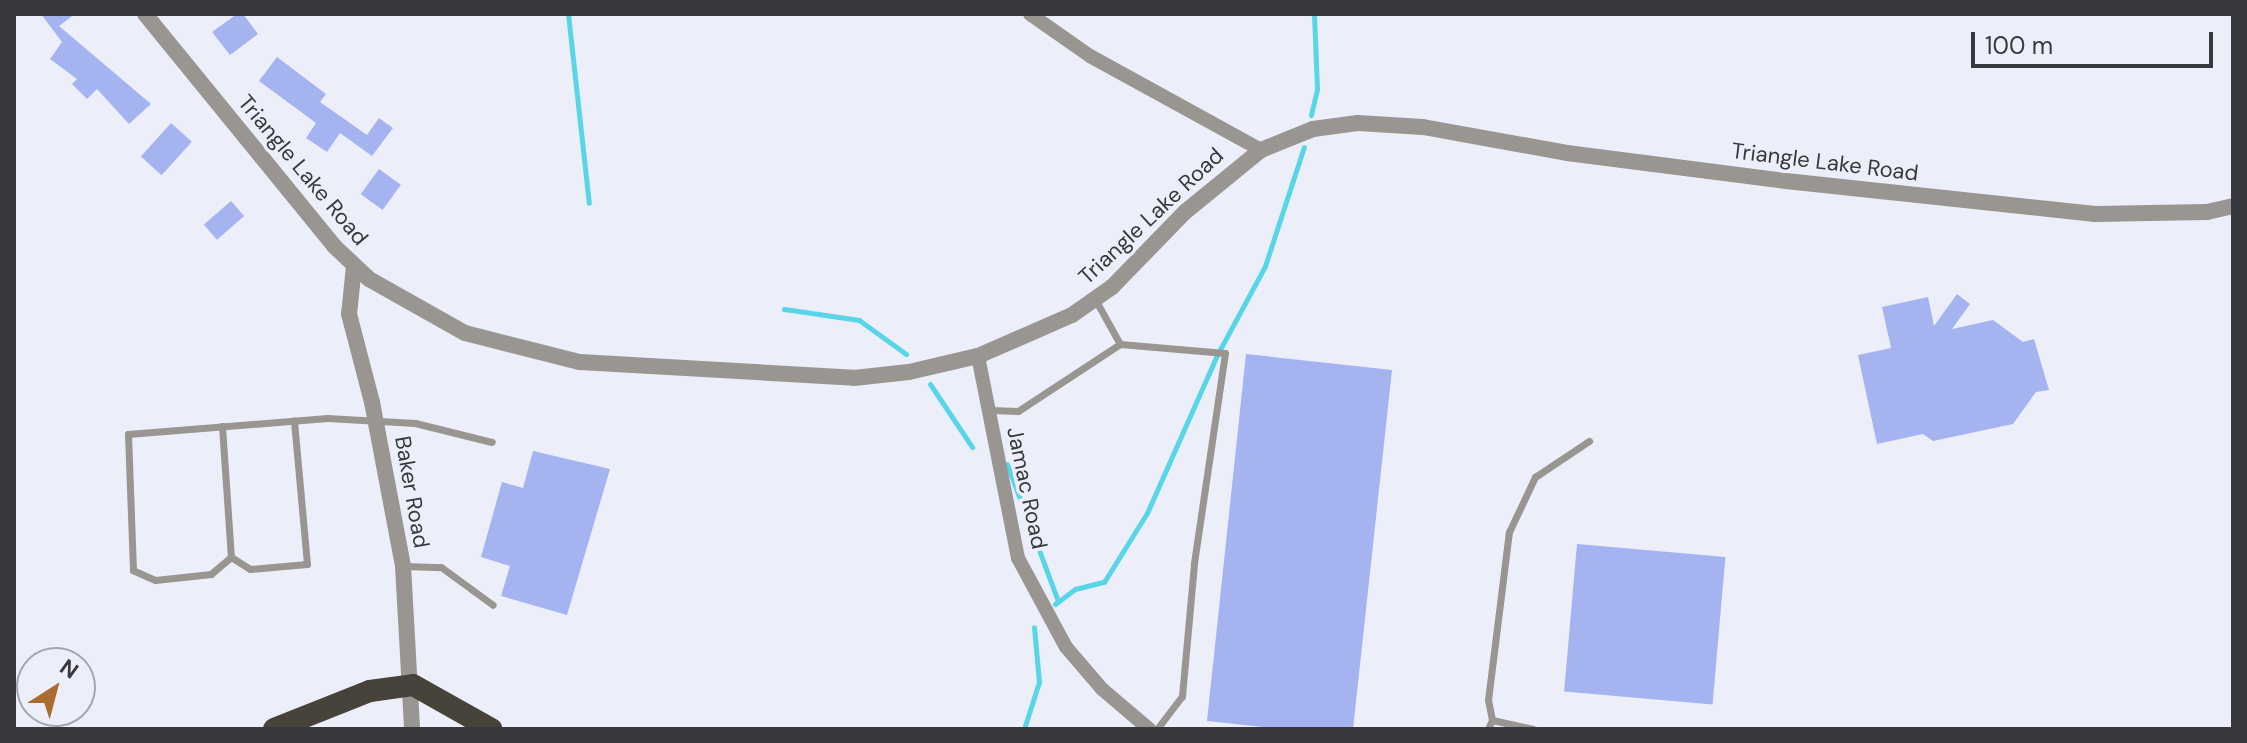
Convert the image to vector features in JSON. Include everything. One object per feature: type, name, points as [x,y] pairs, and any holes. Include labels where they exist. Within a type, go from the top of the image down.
[{"type":"highway","points":[[274,729],[370,691],[413,685],[491,729]]},
{"type":"street","name":"Triangle Lake Road","points":[[145,14],[354,266],[396,297],[465,333],[580,362],[854,378],[909,372],[978,356],[1072,315],[1095,299],[1222,178],[1261,150],[1313,129],[1358,123],[1423,127],[1567,153],[1786,181],[2095,214],[2207,212],[2233,206]]},
{"type":"street","points":[[1030,14],[1090,56],[1261,150]]},
{"type":"street","name":"Baker Road","points":[[354,266],[349,314],[376,421],[403,566],[413,685],[412,729]]},
{"type":"street","name":"Jamac Road","points":[[978,356],[1018,558],[1042,609],[1102,689],[1149,729]]},
{"type":"lane","points":[[1095,299],[1120,344]]},
{"type":"lane","points":[[988,410],[1018,411],[1120,344],[1225,353],[1194,564],[1182,696],[1157,729]]},
{"type":"lane","points":[[231,557],[250,569],[307,564],[294,421]]},
{"type":"lane","points":[[231,557],[211,574],[155,580],[133,570],[128,434],[294,421],[376,421],[415,423],[492,442]]},
{"type":"lane","points":[[222,426],[231,557]]},
{"type":"lane","points":[[1488,729],[1492,720],[1488,700],[1509,532],[1535,477],[1589,441]]},
{"type":"lane","points":[[403,566],[441,567],[493,605]]},
{"type":"lane","points":[[1492,720],[1533,729]]},
{"type":"building","points":[[41,14],[75,14],[59,26],[151,104],[129,124],[97,89],[87,99],[72,84],[77,79],[50,59],[62,42]]},
{"type":"building","points":[[237,14],[243,14],[258,34],[230,55],[212,32]]},
{"type":"building","points":[[277,57],[326,94],[320,102],[367,135],[379,118],[393,128],[372,156],[340,133],[327,152],[306,138],[316,123],[259,81]]},
{"type":"building","points":[[171,123],[192,142],[162,175],[141,156]]},
{"type":"building","points":[[379,169],[401,185],[383,210],[361,194]]},
{"type":"building","points":[[231,201],[244,216],[217,240],[204,225]]},
{"type":"building","points":[[1957,294],[1970,304],[1952,329],[1993,320],[2023,342],[2034,339],[2049,390],[2036,392],[2013,424],[1933,441],[1923,434],[1877,444],[1858,355],[1891,348],[1882,307],[1928,297],[1934,326]]},
{"type":"building","points":[[1246,354],[1392,370],[1353,729],[1282,729],[1207,721]]},
{"type":"building","points":[[533,451],[610,469],[567,615],[501,596],[510,566],[481,557],[502,482],[523,488]]},
{"type":"building","points":[[1577,544],[1725,557],[1713,704],[1564,691]]},
{"type":"waterway","points":[[568,14],[589,203]]},
{"type":"waterway","points":[[1311,115],[1317,89],[1314,14]]},
{"type":"waterway","points":[[1055,604],[1075,589],[1104,582],[1147,513],[1216,357],[1265,266],[1304,147]]},
{"type":"waterway","points":[[784,309],[859,320],[906,354]]},
{"type":"waterway","points":[[930,384],[972,447]]},
{"type":"waterway","points":[[1007,464],[1058,601]]},
{"type":"waterway","points":[[1024,729],[1039,682],[1034,627]]}]
